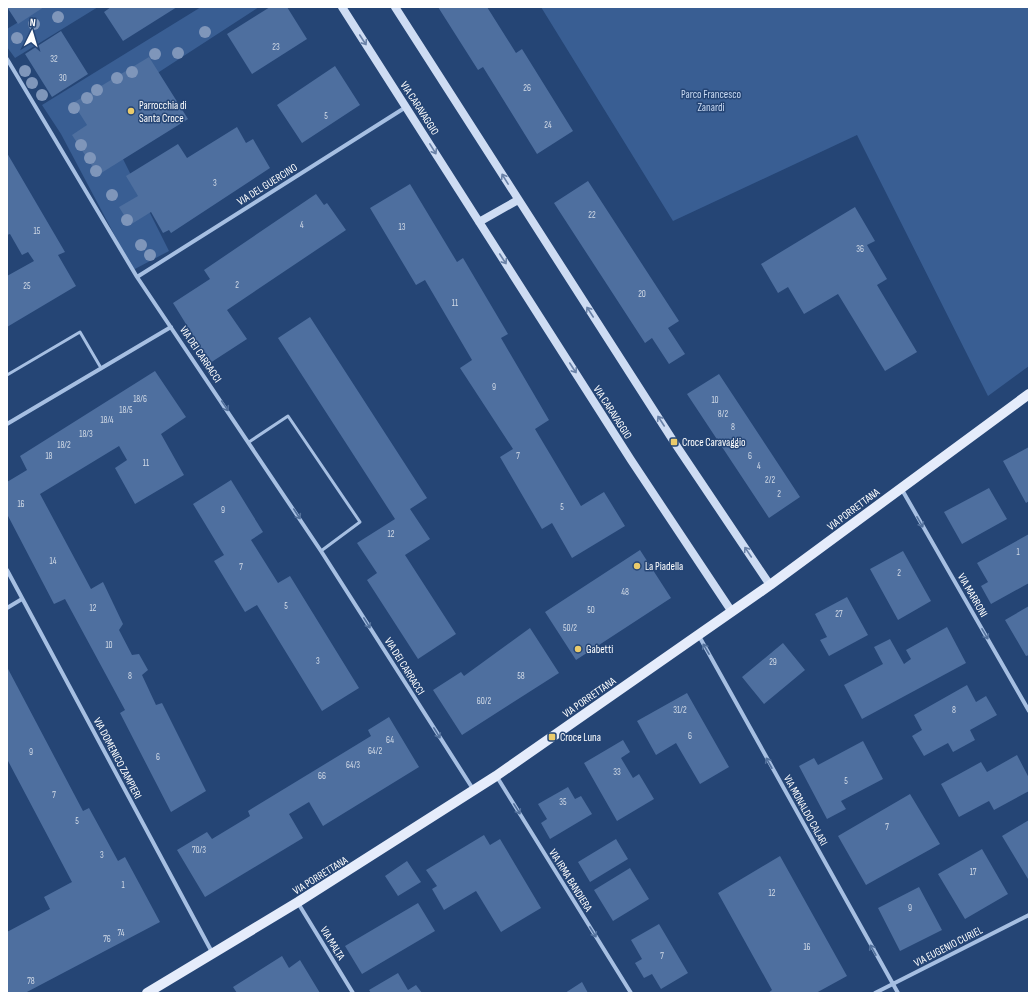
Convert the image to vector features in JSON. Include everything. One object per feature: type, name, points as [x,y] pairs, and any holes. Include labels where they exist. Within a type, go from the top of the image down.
[{"type":"main road","name":"VIA CARAVAGGIO","points":[[342,7],[631,460],[732,612]]},
{"type":"main road","points":[[395,7],[674,442],[770,585]]},
{"type":"main road","points":[[479,222],[518,200]]},
{"type":"main road","name":"VIA PORRETTANA","points":[[147,993],[298,902],[474,791],[770,585],[1029,394]]},
{"type":"street","name":"VIA DEI CARRACCI","points":[[7,59],[137,277],[321,551],[474,791]]},
{"type":"street","name":"VIA DEL GUERCINO","points":[[137,277],[406,106]]},
{"type":"street","points":[[7,424],[172,327]]},
{"type":"street","name":"VIA MARRONI","points":[[901,488],[1029,711]]},
{"type":"street","name":"VIA DOMENICO ZAMPIERI","points":[[7,570],[213,954]]},
{"type":"street","points":[[7,608],[22,599]]},
{"type":"street","name":"VIA MONALDO CALARI","points":[[698,636],[898,993]]},
{"type":"street","name":"VIA IRMA BANDIERA","points":[[496,776],[631,993]]},
{"type":"street","name":"VIA MALTA","points":[[298,902],[353,993]]},
{"type":"street","name":"VIA EUGENIO CURIEL","points":[[874,993],[1029,915]]},
{"type":"lane","points":[[7,375],[80,332],[101,368]]},
{"type":"lane","points":[[249,442],[288,416],[360,522],[321,551]]},
{"type":"green space","points":[[43,7],[98,7],[15,58],[7,47],[7,29]]},
{"type":"green space","points":[[201,7],[259,7],[99,111],[169,251],[133,270],[61,134],[42,105]]},
{"type":"green space","name":"Parco Francesco Zanardi","points":[[541,7],[1029,7],[1029,366],[988,396],[857,135],[673,221]]},
{"type":"building","points":[[7,7],[44,7],[18,24]]},
{"type":"building","points":[[111,7],[177,7],[123,41],[104,12]]},
{"type":"building","points":[[270,7],[287,7],[307,39],[252,74],[227,34]]},
{"type":"building","points":[[438,7],[487,7],[516,53],[522,49],[573,131],[537,154],[483,67],[478,70]]},
{"type":"building","points":[[61,31],[88,74],[52,97],[25,54]]},
{"type":"building","name":"Parrocchia di Santa Croce","points":[[149,57],[188,119],[98,175],[72,135],[87,125],[73,103]]},
{"type":"building","points":[[335,66],[360,105],[302,143],[277,105]]},
{"type":"building","points":[[237,127],[246,143],[253,139],[270,168],[171,233],[169,230],[163,233],[151,212],[130,225],[119,207],[138,196],[126,176],[178,144],[187,158]]},
{"type":"building","points":[[7,153],[65,252],[58,255],[76,286],[7,327],[7,276],[34,261],[28,252],[22,255],[10,234],[7,235]]},
{"type":"building","points":[[588,181],[679,321],[668,328],[685,354],[669,364],[652,338],[645,343],[554,203]]},
{"type":"building","points":[[410,184],[457,262],[463,258],[508,334],[501,338],[549,420],[535,429],[581,506],[604,492],[625,526],[572,558],[552,523],[542,529],[500,457],[513,449],[460,368],[472,360],[425,280],[416,285],[370,208]]},
{"type":"building","points":[[316,194],[324,205],[327,203],[346,230],[227,310],[247,339],[210,363],[173,303],[210,279],[204,270]]},
{"type":"building","points":[[855,207],[875,241],[867,245],[887,279],[877,285],[917,352],[885,371],[838,294],[804,314],[788,287],[778,293],[761,264]]},
{"type":"building","points":[[310,317],[427,498],[410,509],[430,539],[405,555],[456,634],[418,659],[367,580],[377,573],[357,543],[395,519],[278,338]]},
{"type":"building","points":[[155,371],[186,417],[161,434],[184,475],[135,504],[115,468],[127,460],[119,446],[40,494],[91,589],[103,582],[123,624],[119,630],[132,655],[139,654],[148,670],[142,675],[156,705],[162,703],[206,791],[171,812],[120,713],[125,710],[65,599],[54,604],[7,514],[7,482],[27,470],[20,456]]},
{"type":"building","points":[[719,374],[800,497],[769,518],[687,394]]},
{"type":"building","points":[[1029,447],[1029,501],[1026,503],[1003,461]]},
{"type":"building","points":[[231,480],[263,532],[251,540],[278,583],[290,576],[359,688],[322,711],[257,605],[245,612],[214,561],[224,555],[193,504]]},
{"type":"building","points":[[989,488],[1007,519],[962,544],[944,512]]},
{"type":"building","points":[[1029,534],[1029,583],[991,604],[981,586],[988,582],[977,563]]},
{"type":"building","points":[[640,550],[671,598],[576,660],[545,612]]},
{"type":"building","points":[[903,551],[931,601],[898,620],[870,569]]},
{"type":"building","points":[[847,597],[868,635],[829,656],[820,640],[827,637],[815,614]]},
{"type":"building","points":[[1029,606],[1029,655],[1026,656],[1005,620]]},
{"type":"building","points":[[947,627],[966,663],[862,719],[844,685],[883,664],[874,647],[890,639],[904,664],[911,659],[906,650]]},
{"type":"building","points":[[530,628],[559,673],[462,735],[433,690],[461,672],[464,676]]},
{"type":"building","points":[[783,643],[805,670],[764,704],[742,677]]},
{"type":"building","points":[[7,667],[83,811],[89,808],[118,861],[125,857],[160,922],[25,993],[7,993],[7,932],[50,909],[44,897],[72,882],[7,759]]},
{"type":"building","points":[[967,685],[976,702],[986,696],[997,715],[970,730],[975,740],[953,752],[948,743],[924,756],[912,736],[922,730],[914,715]]},
{"type":"building","points":[[687,693],[729,767],[700,784],[676,743],[656,755],[637,721]]},
{"type":"building","points":[[389,717],[419,767],[323,826],[309,802],[289,814],[303,838],[205,897],[177,850],[207,832],[212,839],[250,816],[248,811],[371,736],[368,730]]},
{"type":"building","points":[[623,740],[630,752],[621,758],[633,778],[639,774],[654,799],[617,821],[584,763]]},
{"type":"building","points":[[863,741],[883,779],[841,801],[846,809],[827,819],[799,766],[814,758],[818,765]]},
{"type":"building","points":[[1017,755],[1029,778],[1029,791],[994,810],[989,801],[959,817],[941,784],[981,762],[987,772]]},
{"type":"building","points":[[568,787],[575,799],[581,796],[592,814],[550,839],[541,823],[547,819],[538,804]]},
{"type":"building","points":[[910,794],[940,844],[866,885],[838,836]]},
{"type":"building","points":[[1029,820],[1029,878],[1028,879],[1002,836]]},
{"type":"building","points":[[484,835],[490,845],[500,839],[541,908],[501,932],[476,891],[444,910],[432,889],[437,886],[426,870]]},
{"type":"building","points":[[616,839],[628,859],[590,882],[578,862]]},
{"type":"building","points":[[982,849],[1008,894],[965,919],[938,874]]},
{"type":"building","points":[[780,856],[847,976],[816,993],[768,993],[772,990],[718,893]]},
{"type":"building","points":[[407,861],[421,882],[398,896],[385,876]]},
{"type":"building","points":[[630,868],[649,899],[613,921],[594,890]]},
{"type":"building","points":[[919,887],[942,930],[900,951],[878,908]]},
{"type":"building","points":[[418,903],[435,931],[362,974],[345,946]]},
{"type":"building","points":[[659,924],[688,973],[661,989],[652,974],[644,978],[635,963],[642,959],[631,940]]},
{"type":"building","points":[[282,956],[289,968],[300,960],[320,993],[237,993],[233,987]]},
{"type":"building","points":[[398,973],[408,990],[416,985],[422,993],[371,993],[369,990]]},
{"type":"building","points":[[582,982],[588,993],[565,993]]},
{"type":"place","name":"Parrocchia di Santa Croce","points":[[131,111]]},
{"type":"place","name":"Croce Caravaggio","points":[[674,442]]},
{"type":"place","name":"La Piadella","points":[[637,566]]},
{"type":"place","name":"Gabetti","points":[[578,649]]},
{"type":"place","name":"Croce Luna","points":[[552,737]]}]
